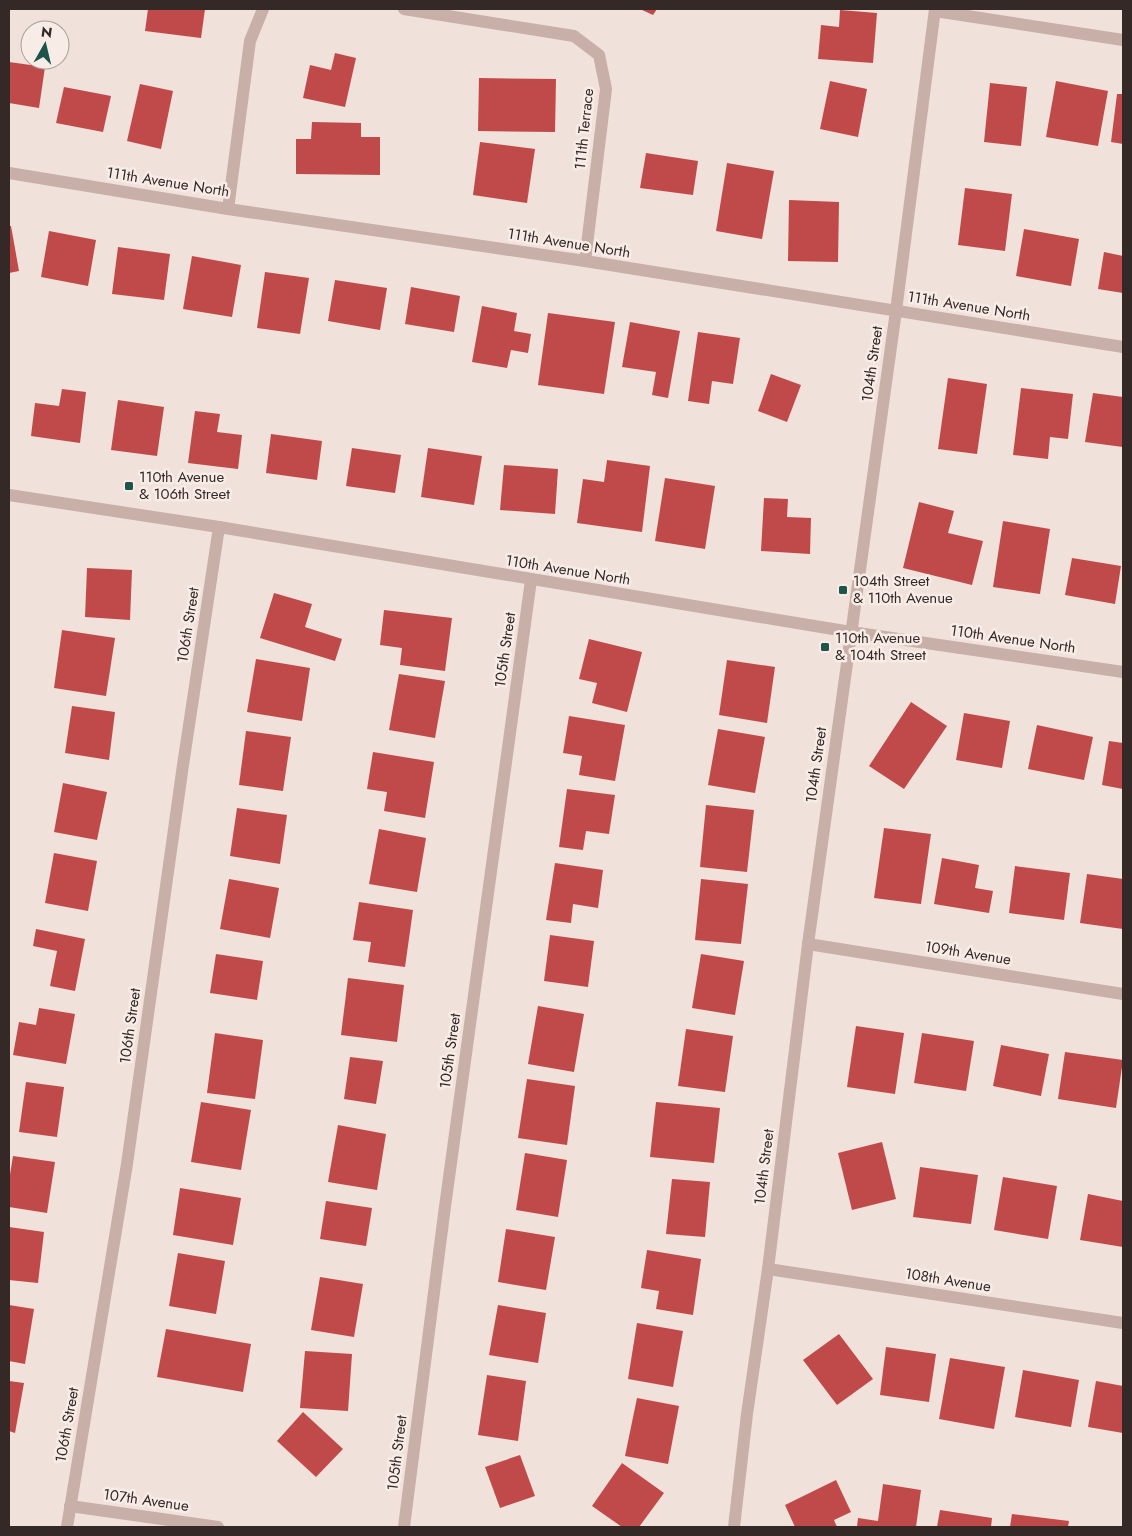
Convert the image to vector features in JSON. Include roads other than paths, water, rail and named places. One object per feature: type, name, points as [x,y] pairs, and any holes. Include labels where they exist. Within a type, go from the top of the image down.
[{"type":"street","points":[[228,208],[250,41],[263,9]]},
{"type":"street","name":"111th Terrace","points":[[404,9],[574,36],[599,55],[606,89],[585,261]]},
{"type":"street","points":[[935,10],[1123,40]]},
{"type":"street","name":"104th Street","points":[[734,1527],[808,944],[896,312],[935,10]]},
{"type":"street","name":"111th Avenue North","points":[[9,173],[228,208],[585,261],[1123,347]]},
{"type":"street","name":"110th Avenue North","points":[[9,495],[851,632],[1123,672]]},
{"type":"street","name":"106th Street","points":[[67,1527],[127,1164],[183,765],[219,528]]},
{"type":"street","name":"105th Street","points":[[404,1527],[444,1214],[531,580]]},
{"type":"street","name":"109th Avenue","points":[[808,944],[1123,994]]},
{"type":"street","name":"108th Avenue","points":[[768,1269],[1123,1323]]},
{"type":"street","name":"107th Avenue","points":[[70,1506],[218,1527]]},
{"type":"place","name":"110th Avenue & 106th Street","points":[[129,486]]},
{"type":"place","name":"104th Street & 110th Avenue","points":[[843,590]]},
{"type":"place","name":"110th Avenue & 104th Street","points":[[825,647]]}]
